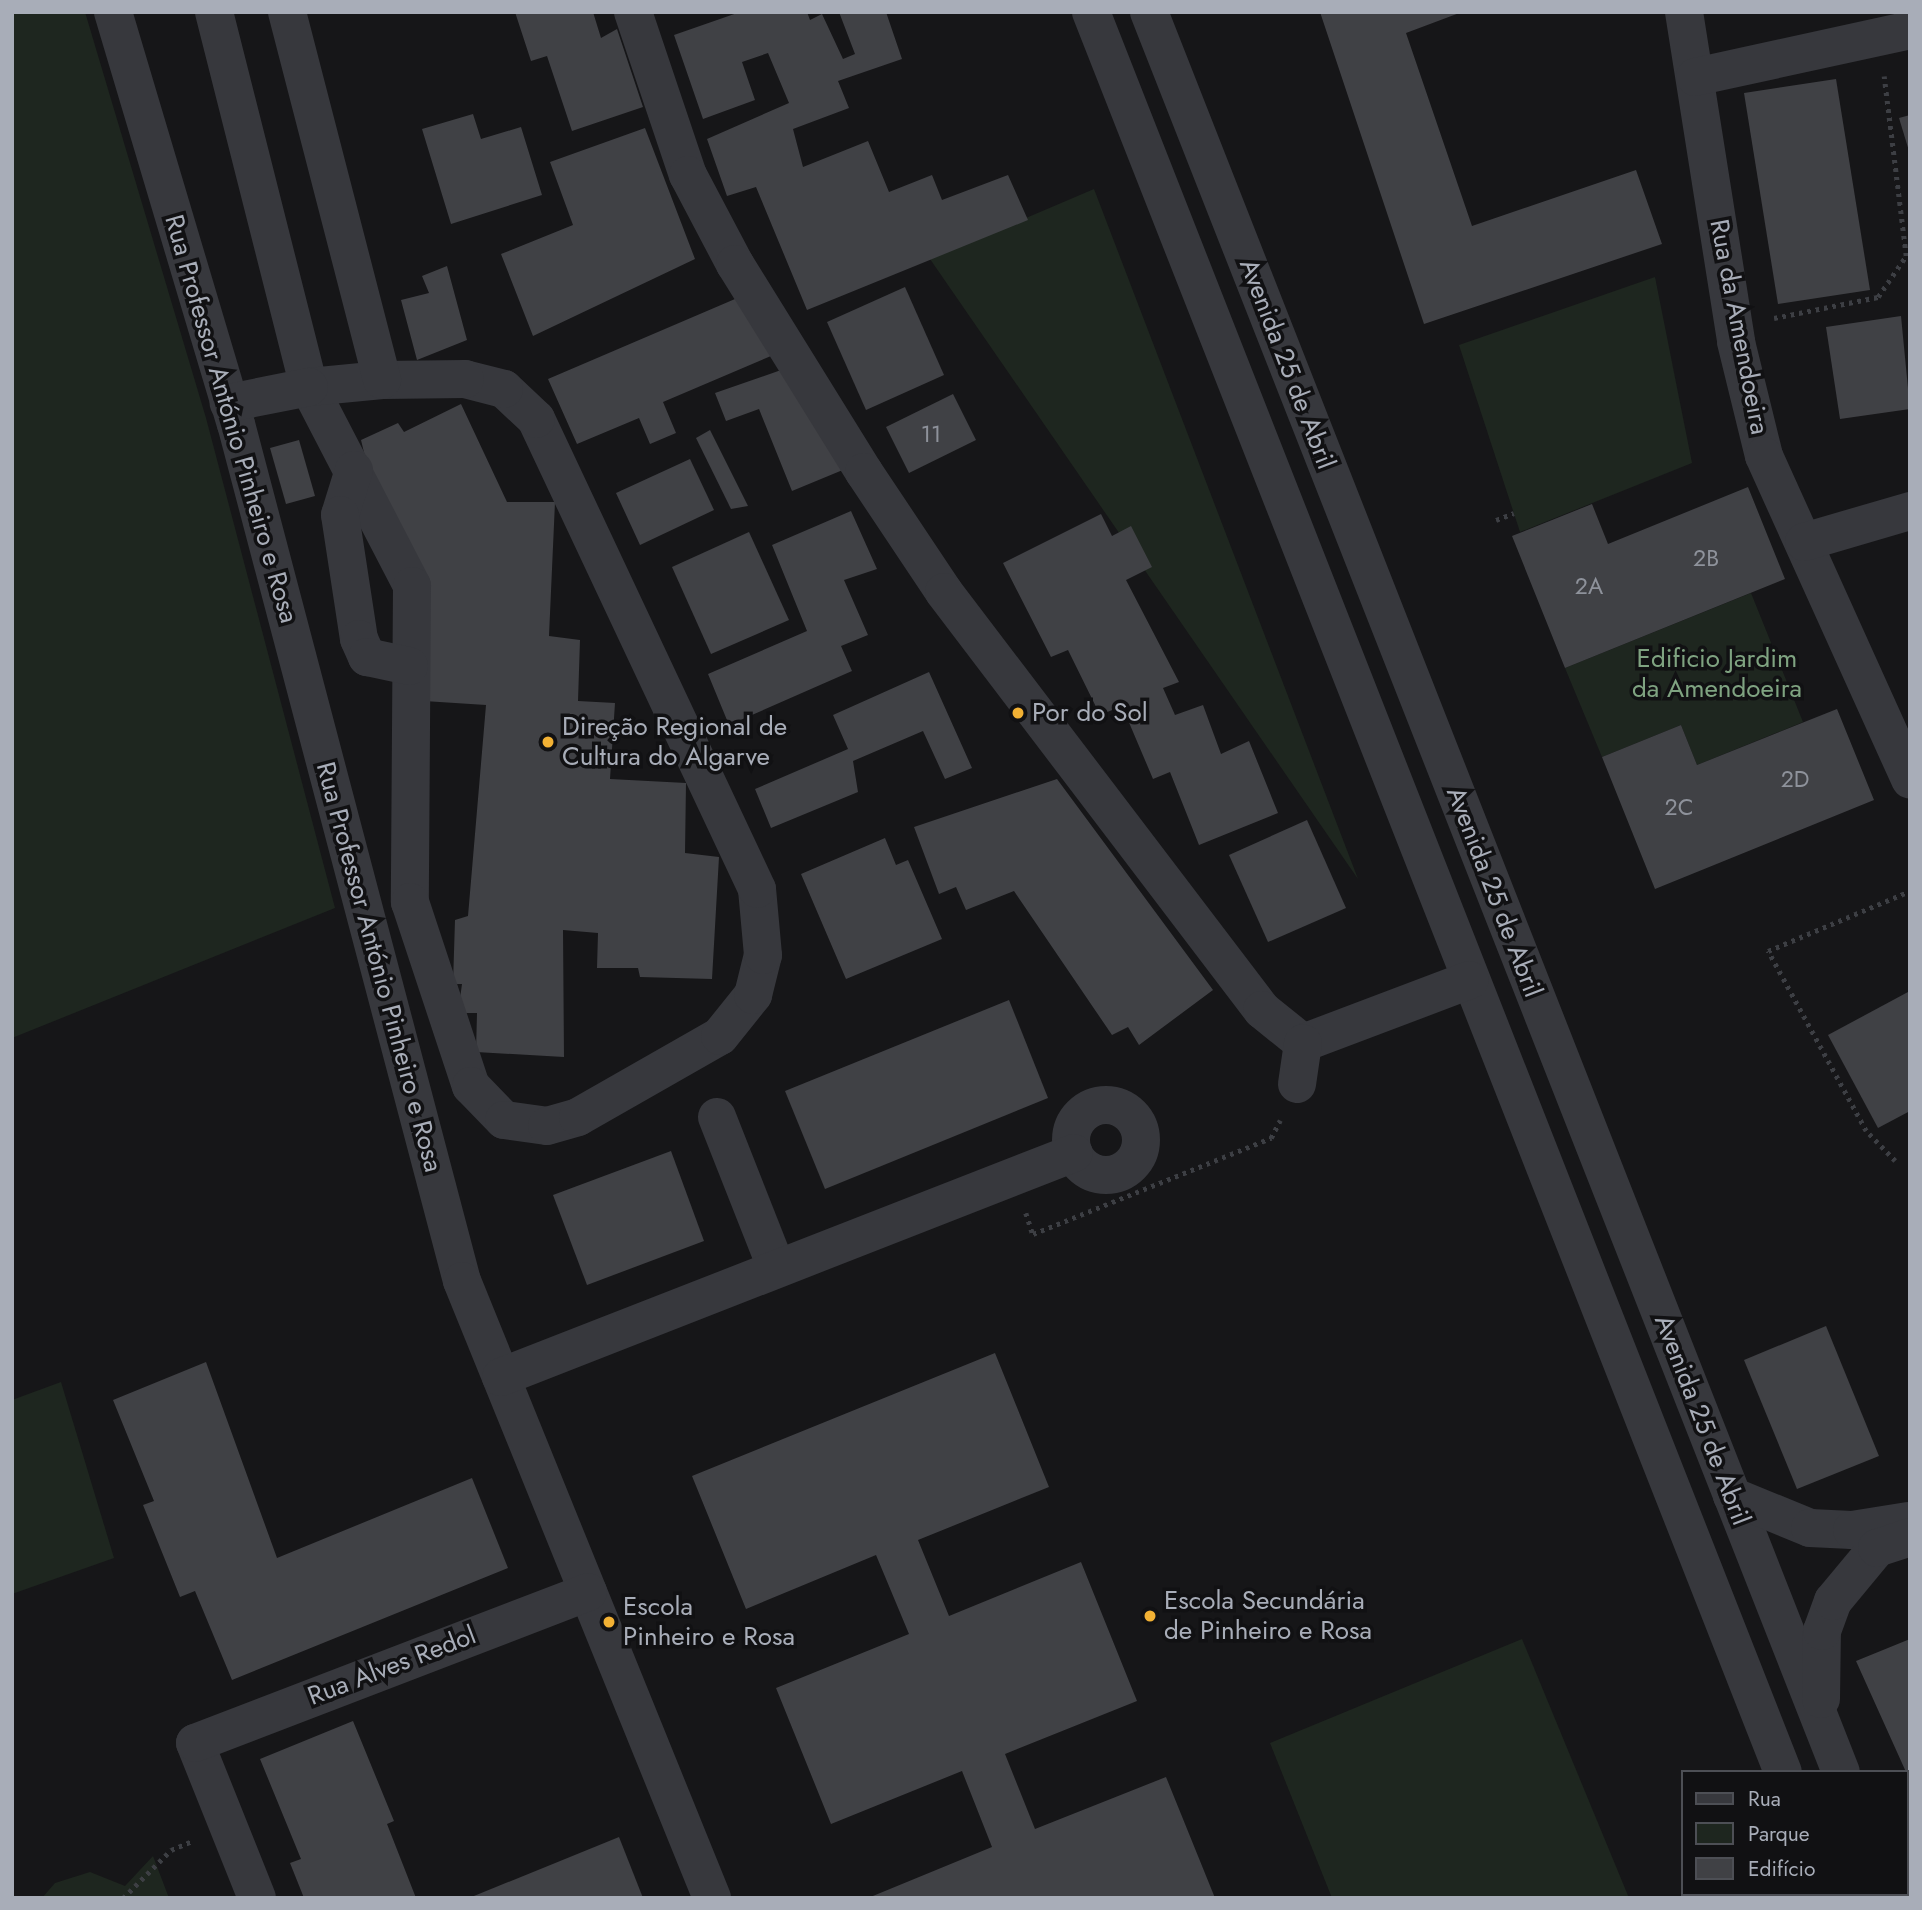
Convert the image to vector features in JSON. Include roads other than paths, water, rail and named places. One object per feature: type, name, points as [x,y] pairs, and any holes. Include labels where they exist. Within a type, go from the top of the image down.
[{"type":"street","name":"Rua Professor António Pinheiro e Rosa","points":[[113,12],[229,403],[459,1269],[712,1898]]},
{"type":"street","points":[[214,12],[309,387],[412,586],[407,872],[415,931],[462,1067],[490,1112],[532,1128],[578,1117],[720,1036],[753,995],[763,955],[757,889],[536,419],[523,401],[484,382],[382,380],[309,387],[229,403]]},
{"type":"street","points":[[287,12],[382,380]]},
{"type":"street","points":[[633,12],[688,175],[735,264],[864,472],[944,592],[1262,1010],[1303,1043]]},
{"type":"street","name":"Avenida 25 de Abril","points":[[1091,12],[1782,1770]]},
{"type":"street","name":"Avenida 25 de Abril","points":[[1149,12],[1840,1770]]},
{"type":"street","name":"Rua da Amendoeira","points":[[1685,12],[1733,326],[1764,456],[1910,780]]},
{"type":"street","points":[[1695,76],[1895,34]]},
{"type":"street","points":[[354,470],[340,515],[359,639],[366,657],[383,665],[409,666]]},
{"type":"street","points":[[1804,542],[1910,511]]},
{"type":"street","points":[[1303,1043],[1470,980]]},
{"type":"street","points":[[1297,1084],[1303,1043]]},
{"type":"street","points":[[717,1117],[776,1269]]},
{"type":"street","points":[[501,1377],[1074,1153]]},
{"type":"street","points":[[1731,1496],[1810,1528],[1852,1530],[1910,1521]]},
{"type":"street","points":[[1824,1729],[1817,1672],[1833,1601],[1877,1548],[1910,1537]]},
{"type":"street","name":"Rua Alves Redol","points":[[257,1898],[195,1743],[588,1592]]},
{"type":"place","name":"Por do Sol","points":[[1018,713]]},
{"type":"place","name":"Direção Regional de Cultura do Algarve","points":[[548,742]]},
{"type":"place","name":"Escola Secundária de Pinheiro e Rosa","points":[[1150,1616]]},
{"type":"place","name":"Escola Pinheiro e Rosa","points":[[609,1622]]},
{"type":"park label","name":"Edificio Jardim da Amendoeira","points":[[1717,674]]}]
